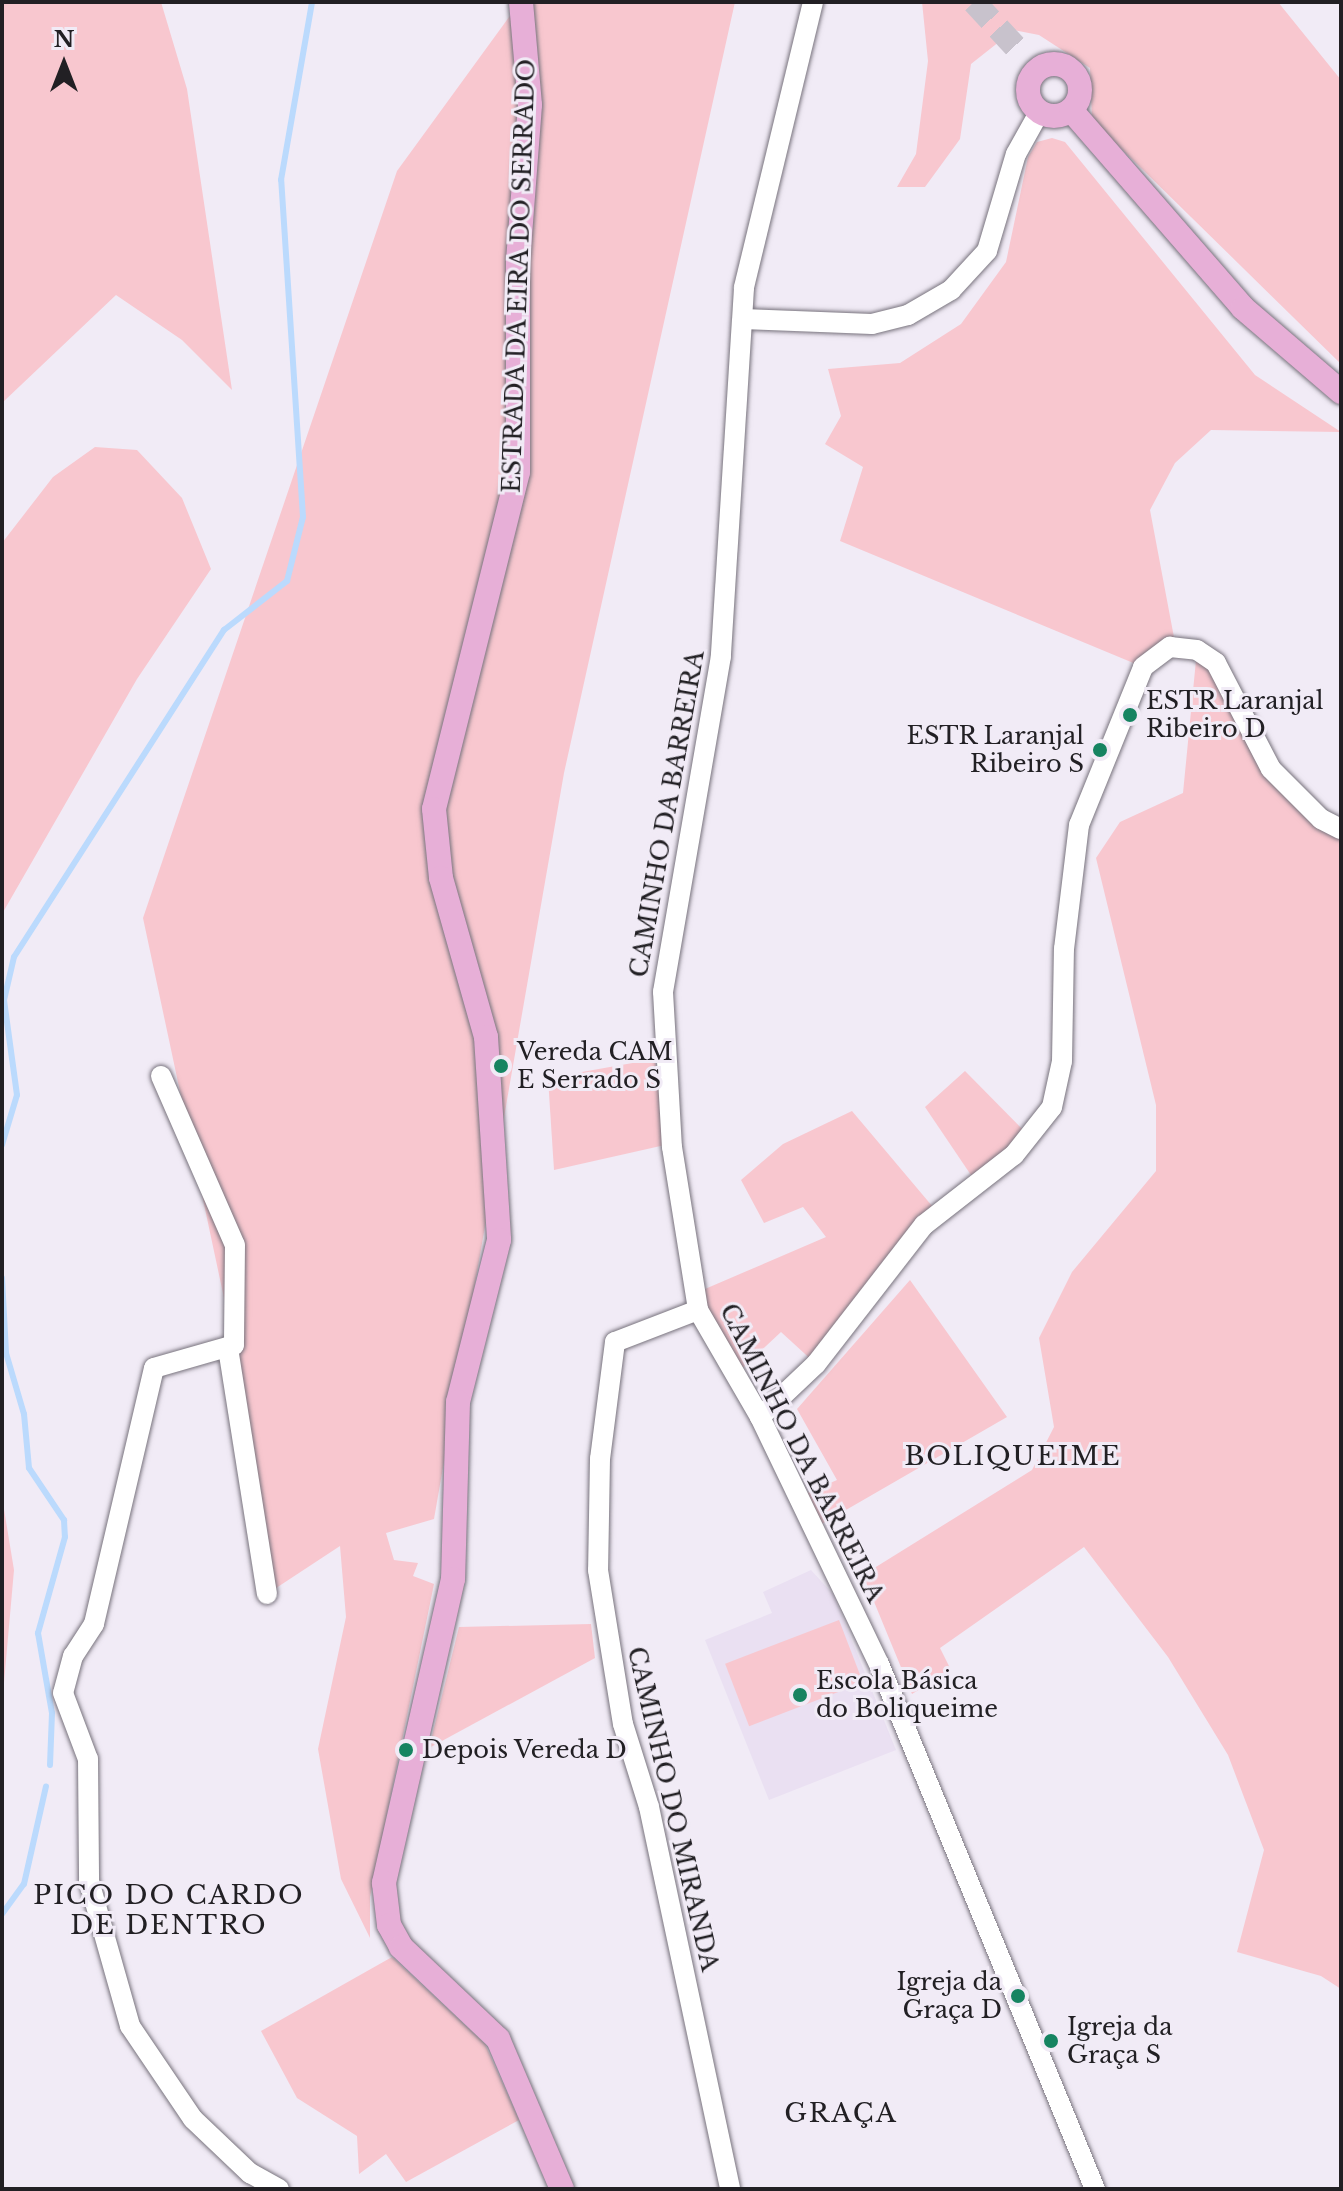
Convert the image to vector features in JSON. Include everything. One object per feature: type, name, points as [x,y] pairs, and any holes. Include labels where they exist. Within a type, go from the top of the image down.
[{"type":"main road","name":"ESTRADA DA EIRA DO SERRADO","points":[[521,2],[530,105],[518,261],[518,472],[434,809],[441,878],[486,1037],[499,1240],[458,1402],[453,1579],[384,1883],[389,1925],[401,1947],[498,2039],[562,2189]]},
{"type":"main road","points":[[1076,116],[1081,89],[1075,74],[1056,64],[1029,62],[1028,92],[1040,111],[1076,116],[1243,308],[1338,391]]},
{"type":"street","name":"CAMINHO DA BARREIRA","points":[[813,2],[749,255],[721,656],[661,1035],[698,1310],[760,1417],[895,1700],[1095,2189]]},
{"type":"street","points":[[743,319],[872,324],[941,297],[987,251],[1016,154],[1040,111]]},
{"type":"street","points":[[760,1417],[816,1364],[924,1225],[1023,1147],[1052,1107],[1062,1061],[1064,949],[1079,825],[1143,667],[1170,647],[1197,650],[1216,663],[1271,769],[1321,819],[1341,829]]},
{"type":"street","points":[[161,1076],[235,1245],[228,1348],[267,1594]]},
{"type":"street","name":"CAMINHO DO MIRANDA","points":[[698,1310],[615,1342],[600,1459],[600,1585],[617,1699],[649,1807],[730,2189]]},
{"type":"street","points":[[228,1348],[154,1368],[94,1624],[73,1656],[63,1693],[88,1759],[89,1881],[130,2026],[193,2119],[250,2173],[279,2189]]},
{"type":"shaded area","points":[[2,2],[161,2],[187,89],[232,390],[182,340],[116,295],[2,403]]},
{"type":"shaded area","points":[[520,2],[735,2],[564,773],[434,1519],[386,1533],[394,1560],[418,1563],[413,1576],[434,1584],[370,1897],[370,1938],[341,1879],[318,1749],[346,1617],[340,1546],[267,1594],[234,1345],[143,918],[397,171]]},
{"type":"shaded area","points":[[922,2],[1278,2],[1341,80],[1341,364],[1092,120],[1090,68],[1039,35],[1014,30],[971,64],[960,139],[925,187],[897,187],[916,154],[928,61]]},
{"type":"shaded area","points":[[1052,138],[1065,142],[1255,375],[1341,432],[1211,430],[1175,463],[1150,510],[1176,648],[1143,667],[840,541],[863,467],[825,444],[841,416],[828,369],[900,363],[961,324],[1006,262],[1028,157],[1037,142]]},
{"type":"shaded area","points":[[95,447],[137,450],[182,498],[211,569],[137,679],[2,914],[2,543],[53,477]]},
{"type":"shaded area","points":[[1197,650],[1271,769],[1341,829],[1341,1989],[1321,1976],[1237,1952],[1264,1850],[1228,1755],[1168,1657],[1084,1547],[940,1648],[951,1670],[912,1694],[863,1575],[1032,1470],[1054,1427],[1039,1338],[1072,1272],[1156,1171],[1156,1105],[1096,858],[1120,822],[1183,793]]},
{"type":"shaded area","points":[[655,1059],[665,1145],[554,1170],[548,1078]]},
{"type":"shaded area","points":[[965,1071],[1032,1139],[977,1184],[925,1107]]},
{"type":"shaded area","points":[[852,1111],[938,1213],[816,1364],[781,1332],[735,1375],[698,1292],[826,1237],[803,1207],[764,1223],[741,1180],[783,1144]]},
{"type":"shaded area","points":[[910,1280],[1007,1417],[813,1529],[796,1498],[837,1480],[797,1409]]},
{"type":"shaded area","points":[[2,1497],[14,1570],[2,1705]]},
{"type":"shaded area","name":"Escola Básica do Boliqueime","points":[[811,1570],[833,1594],[896,1750],[769,1800],[705,1640],[772,1613],[763,1592]]},
{"type":"shaded area","points":[[839,1620],[863,1683],[749,1726],[725,1664]]},
{"type":"shaded area","points":[[591,1624],[595,1658],[429,1748],[459,1627]]},
{"type":"shaded area","points":[[392,1957],[485,2044],[519,2120],[406,2182],[386,2154],[359,2174],[357,2136],[297,2098],[261,2031]]},
{"type":"waterway","points":[[2,1145],[17,1095],[4,1000],[14,957],[224,630],[287,581],[303,517],[281,180],[312,2]]},
{"type":"waterway","points":[[2,1278],[6,1353],[24,1414],[29,1468],[64,1520],[65,1537],[38,1633],[52,1713],[50,1765]]},
{"type":"waterway","points":[[2,1914],[24,1884],[46,1786]]},
{"type":"tunnel","points":[[974,2],[1022,54]]},
{"type":"place","name":"ESTR Laranjal Ribeiro D","points":[[1130,715]]},
{"type":"place","name":"ESTR Laranjal Ribeiro S","points":[[1100,750]]},
{"type":"place","name":"Vereda CAM E Serrado S","points":[[501,1066]]},
{"type":"place","name":"Escola Básica do Boliqueime","points":[[800,1695]]},
{"type":"place","name":"Depois Vereda D","points":[[406,1750]]},
{"type":"place","name":"Igreja da Graça D","points":[[1018,1996]]},
{"type":"place","name":"Igreja da Graça S","points":[[1051,2041]]},
{"type":"district","name":"BOLIQUEIME","points":[[1013,1457]]},
{"type":"district","name":"PICO DO CARDO DE DENTRO","points":[[169,1911]]},
{"type":"district","name":"GRAÇA","points":[[841,2114]]}]
